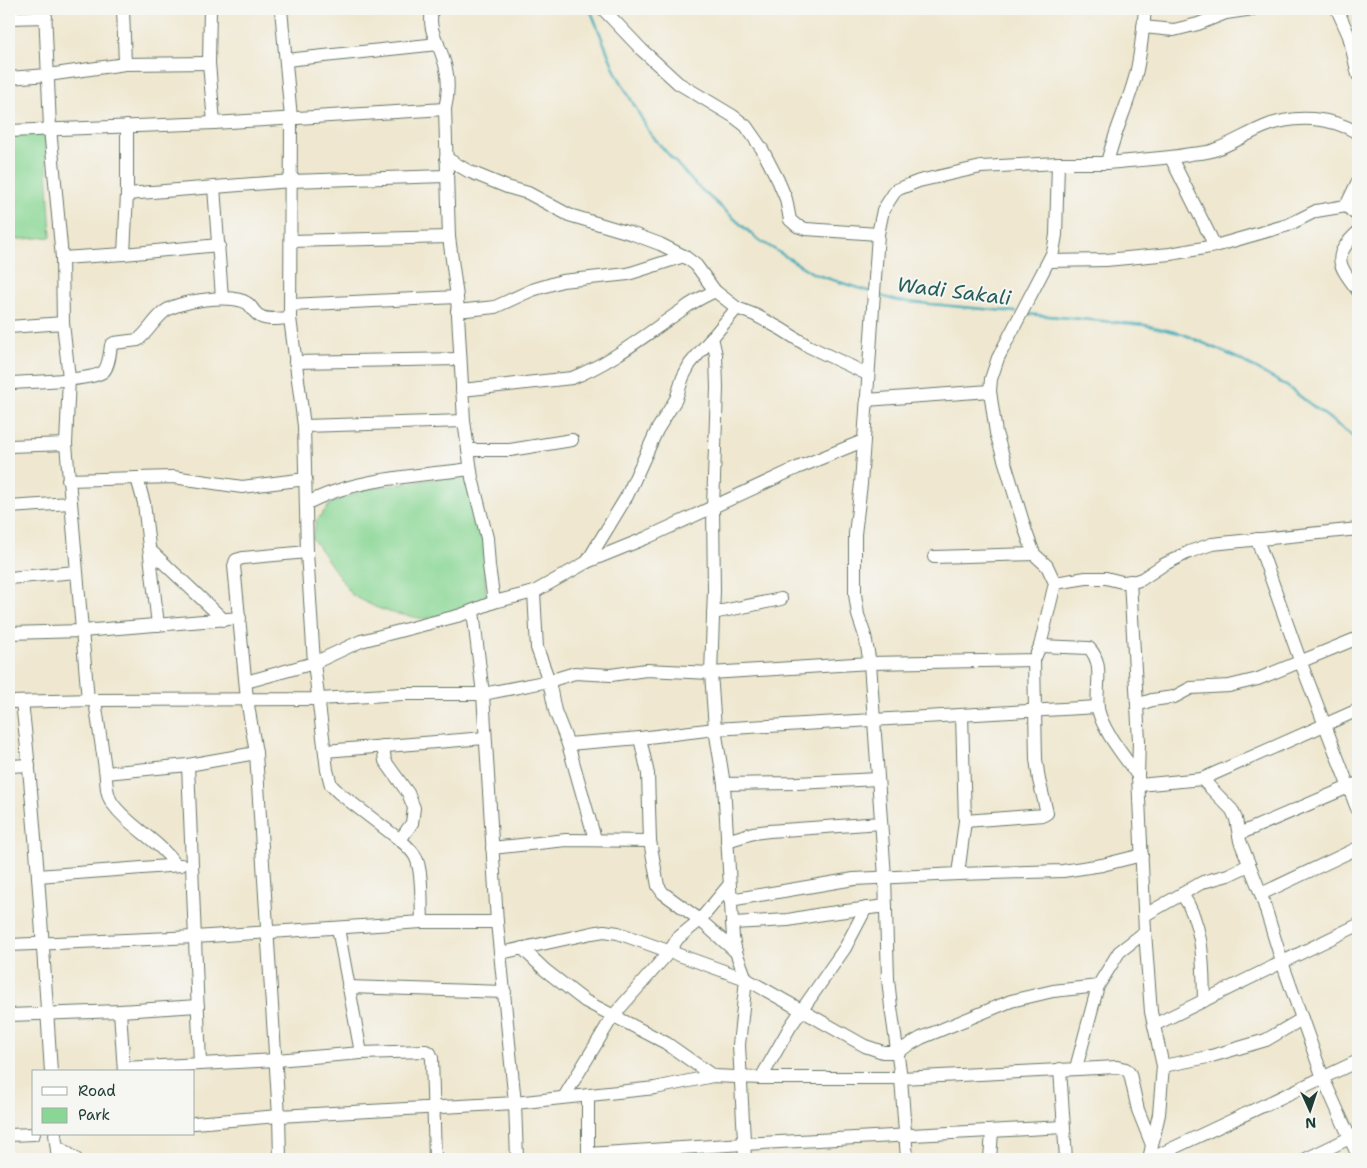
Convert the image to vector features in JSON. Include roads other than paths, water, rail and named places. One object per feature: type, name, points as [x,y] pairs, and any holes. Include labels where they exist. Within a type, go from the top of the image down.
[{"type":"street","points":[[123,9],[125,64]]},
{"type":"street","points":[[210,9],[209,63],[214,123]]},
{"type":"street","points":[[281,9],[291,118],[290,311],[304,426],[307,552],[314,663],[327,770],[331,785],[339,793],[400,840],[416,858],[419,870],[422,922]]},
{"type":"street","points":[[432,9],[431,30],[438,44],[447,74],[448,94],[445,110],[446,176],[449,237],[457,297],[464,421],[470,469],[487,538],[494,602]]},
{"type":"street","points":[[604,9],[642,50],[678,83],[733,116],[746,126],[762,149],[778,180],[786,199],[790,220],[796,226],[806,229],[878,234]]},
{"type":"street","points":[[1107,163],[1113,139],[1124,114],[1136,73],[1145,9]]},
{"type":"street","points":[[1143,27],[1174,30],[1198,24],[1226,13],[1253,9]]},
{"type":"street","points":[[1337,9],[1349,36],[1358,75]]},
{"type":"street","points":[[9,18],[45,13],[50,128],[62,258],[63,322],[69,378],[66,444],[68,480],[82,631],[91,700],[106,773],[107,792],[120,812],[166,852],[176,865]]},
{"type":"street","points":[[286,60],[438,44]]},
{"type":"street","points":[[9,78],[48,75],[125,64],[209,63]]},
{"type":"street","points":[[9,130],[214,123],[445,110]]},
{"type":"street","points":[[907,1159],[901,1078],[891,1007],[885,877],[870,663],[865,636],[858,615],[855,594],[855,534],[861,484],[878,234],[883,210],[896,190],[919,181],[981,167],[1058,163],[1107,163],[1172,158],[1214,150],[1267,126],[1283,121],[1306,118],[1342,124],[1358,131]]},
{"type":"street","points":[[124,254],[128,126]]},
{"type":"street","points":[[446,158],[468,171],[507,187],[528,193],[569,215],[633,234],[660,244],[684,256],[696,265],[715,291],[737,308],[755,315],[808,346],[867,374]]},
{"type":"street","points":[[1172,158],[1215,246]]},
{"type":"street","points":[[965,821],[1044,815],[1047,813],[1037,770],[1034,660],[1040,646],[1055,584],[1047,566],[1034,554],[1026,532],[996,433],[990,391],[991,380],[998,358],[1054,252],[1058,163]]},
{"type":"street","points":[[127,194],[291,181],[446,176]]},
{"type":"street","points":[[1346,206],[1358,181]]},
{"type":"street","points":[[214,187],[222,298]]},
{"type":"street","points":[[1049,261],[1106,260],[1170,254],[1215,246],[1288,225],[1316,211],[1346,206],[1358,216]]},
{"type":"street","points":[[1358,232],[1345,244],[1340,255],[1342,269],[1358,291]]},
{"type":"street","points":[[291,241],[449,237]]},
{"type":"street","points":[[62,258],[219,245]]},
{"type":"street","points":[[458,311],[495,307],[532,290],[562,280],[628,274],[684,256]]},
{"type":"street","points":[[462,390],[572,378],[586,373],[687,306],[715,291]]},
{"type":"street","points":[[9,383],[69,378],[80,379],[101,374],[107,366],[111,345],[138,340],[152,323],[173,306],[180,304],[222,298],[246,302],[259,317],[265,319],[290,311],[457,297]]},
{"type":"street","points":[[587,562],[627,496],[657,430],[676,399],[686,370],[737,308]]},
{"type":"street","points":[[9,327],[63,322]]},
{"type":"street","points":[[712,337],[716,356],[717,388],[711,673],[715,729],[724,784],[732,923],[736,952],[746,979],[740,1029],[745,1159]]},
{"type":"street","points":[[295,362],[460,359]]},
{"type":"street","points":[[866,400],[990,391]]},
{"type":"street","points":[[304,426],[464,421]]},
{"type":"street","points":[[468,450],[510,450],[572,440]]},
{"type":"street","points":[[246,682],[314,663],[361,642],[534,592],[587,562],[713,508],[797,468],[863,441]]},
{"type":"street","points":[[9,446],[66,444]]},
{"type":"street","points":[[306,504],[324,494],[362,484],[470,469]]},
{"type":"street","points":[[68,480],[173,477],[242,487],[306,479]]},
{"type":"street","points":[[137,478],[144,503],[158,625]]},
{"type":"street","points":[[9,507],[70,503]]},
{"type":"street","points":[[1055,584],[1086,578],[1106,578],[1122,582],[1142,579],[1163,565],[1212,544],[1358,529]]},
{"type":"street","points":[[1256,539],[1301,663],[1353,785],[1358,811]]},
{"type":"street","points":[[150,550],[224,620]]},
{"type":"street","points":[[280,1159],[276,1060],[256,754],[247,699],[234,566],[236,560],[243,558],[307,552]]},
{"type":"street","points":[[934,557],[1034,554]]},
{"type":"street","points":[[9,578],[76,572]]},
{"type":"street","points":[[1130,581],[1139,741],[1138,780],[1145,932],[1152,1012],[1162,1066],[1159,1114],[1149,1159]]},
{"type":"street","points":[[534,592],[537,648],[549,681],[555,711],[568,744],[594,839]]},
{"type":"street","points":[[713,613],[781,599]]},
{"type":"street","points":[[473,611],[483,694],[497,922],[516,1103],[517,1159]]},
{"type":"street","points":[[9,633],[82,631],[240,618]]},
{"type":"street","points":[[1137,705],[1152,700],[1174,697],[1191,688],[1242,684],[1301,663],[1329,649],[1357,641]]},
{"type":"street","points":[[1040,646],[1089,648],[1094,654],[1098,663],[1098,707],[1105,727],[1138,780]]},
{"type":"street","points":[[9,702],[319,699],[403,694],[483,694],[549,681],[575,673],[611,675],[646,670],[711,673],[870,663],[1034,660]]},
{"type":"street","points":[[22,702],[38,876],[51,1070]]},
{"type":"street","points":[[568,744],[715,729],[1098,707]]},
{"type":"street","points":[[1138,780],[1202,779],[1358,710]]},
{"type":"street","points":[[958,874],[965,821],[962,715]]},
{"type":"street","points":[[325,751],[485,738]]},
{"type":"street","points":[[640,738],[648,774],[650,841],[658,886],[663,893],[700,920],[736,952]]},
{"type":"street","points":[[383,746],[385,761],[408,793],[414,808],[412,823],[400,840]]},
{"type":"street","points":[[106,773],[188,765],[256,754]]},
{"type":"street","points":[[9,766],[29,765]]},
{"type":"street","points":[[188,765],[200,1064]]},
{"type":"street","points":[[724,784],[878,779]]},
{"type":"street","points":[[1202,779],[1232,810],[1236,818],[1239,834],[1323,1078],[1354,1136],[1358,1156]]},
{"type":"street","points":[[1239,834],[1353,785]]},
{"type":"street","points":[[727,841],[753,833],[769,831],[881,823]]},
{"type":"street","points":[[492,848],[566,840],[650,841]]},
{"type":"street","points":[[1261,894],[1358,848]]},
{"type":"street","points":[[730,900],[854,879],[1063,871],[1102,865],[1142,855]]},
{"type":"street","points":[[38,876],[191,864]]},
{"type":"street","points":[[1145,915],[1203,882],[1228,875],[1250,865]]},
{"type":"street","points":[[564,1097],[613,1016],[669,952],[678,938],[700,920],[729,885]]},
{"type":"street","points":[[1182,894],[1190,905],[1199,934],[1204,1001]]},
{"type":"street","points":[[732,923],[788,920],[886,906]]},
{"type":"street","points":[[761,1078],[781,1041],[845,948],[866,908]]},
{"type":"street","points":[[9,945],[195,937],[422,922],[497,922]]},
{"type":"street","points":[[1154,1025],[1358,925]]},
{"type":"street","points":[[338,928],[361,1053]]},
{"type":"street","points":[[501,952],[604,931],[618,933],[746,979],[865,1046],[883,1052],[897,1052],[921,1038],[1011,1001],[1046,992],[1098,986]]},
{"type":"street","points":[[1076,1068],[1098,986],[1119,952],[1145,932]]},
{"type":"street","points":[[522,948],[544,970],[572,992],[613,1016],[666,1043],[713,1076]]},
{"type":"street","points":[[348,987],[505,992]]},
{"type":"street","points":[[9,1015],[198,1006]]},
{"type":"street","points":[[120,1011],[124,1070],[361,1053],[430,1052],[432,1058],[435,1159]]},
{"type":"street","points":[[1162,1066],[1208,1057],[1266,1040],[1302,1019]]},
{"type":"street","points":[[1149,1159],[1358,1061]]},
{"type":"street","points":[[195,1122],[516,1103],[655,1088],[713,1076],[901,1078],[1117,1067],[1126,1068],[1130,1074],[1138,1110],[1152,1145]]},
{"type":"street","points":[[1060,1069],[1066,1159]]},
{"type":"street","points":[[588,1095],[588,1156],[673,1154],[744,1144],[1064,1127]]},
{"type":"street","points":[[990,1159],[992,1132]]},
{"type":"street","points":[[9,1135],[32,1134]]},
{"type":"street","points":[[1306,1159],[1354,1136]]},
{"type":"street","points":[[57,1147],[76,1159]]},
{"type":"waterway","name":"Wadi Sakali","points":[[590,9],[616,73],[651,135],[695,184],[756,238],[814,274],[871,292]]},
{"type":"waterway","name":"Wadi Sakali","points":[[878,295],[898,301],[1016,312]]},
{"type":"waterway","name":"Wadi Sakali","points":[[1027,314],[1145,325],[1183,334],[1237,358],[1285,385],[1358,440]]}]
